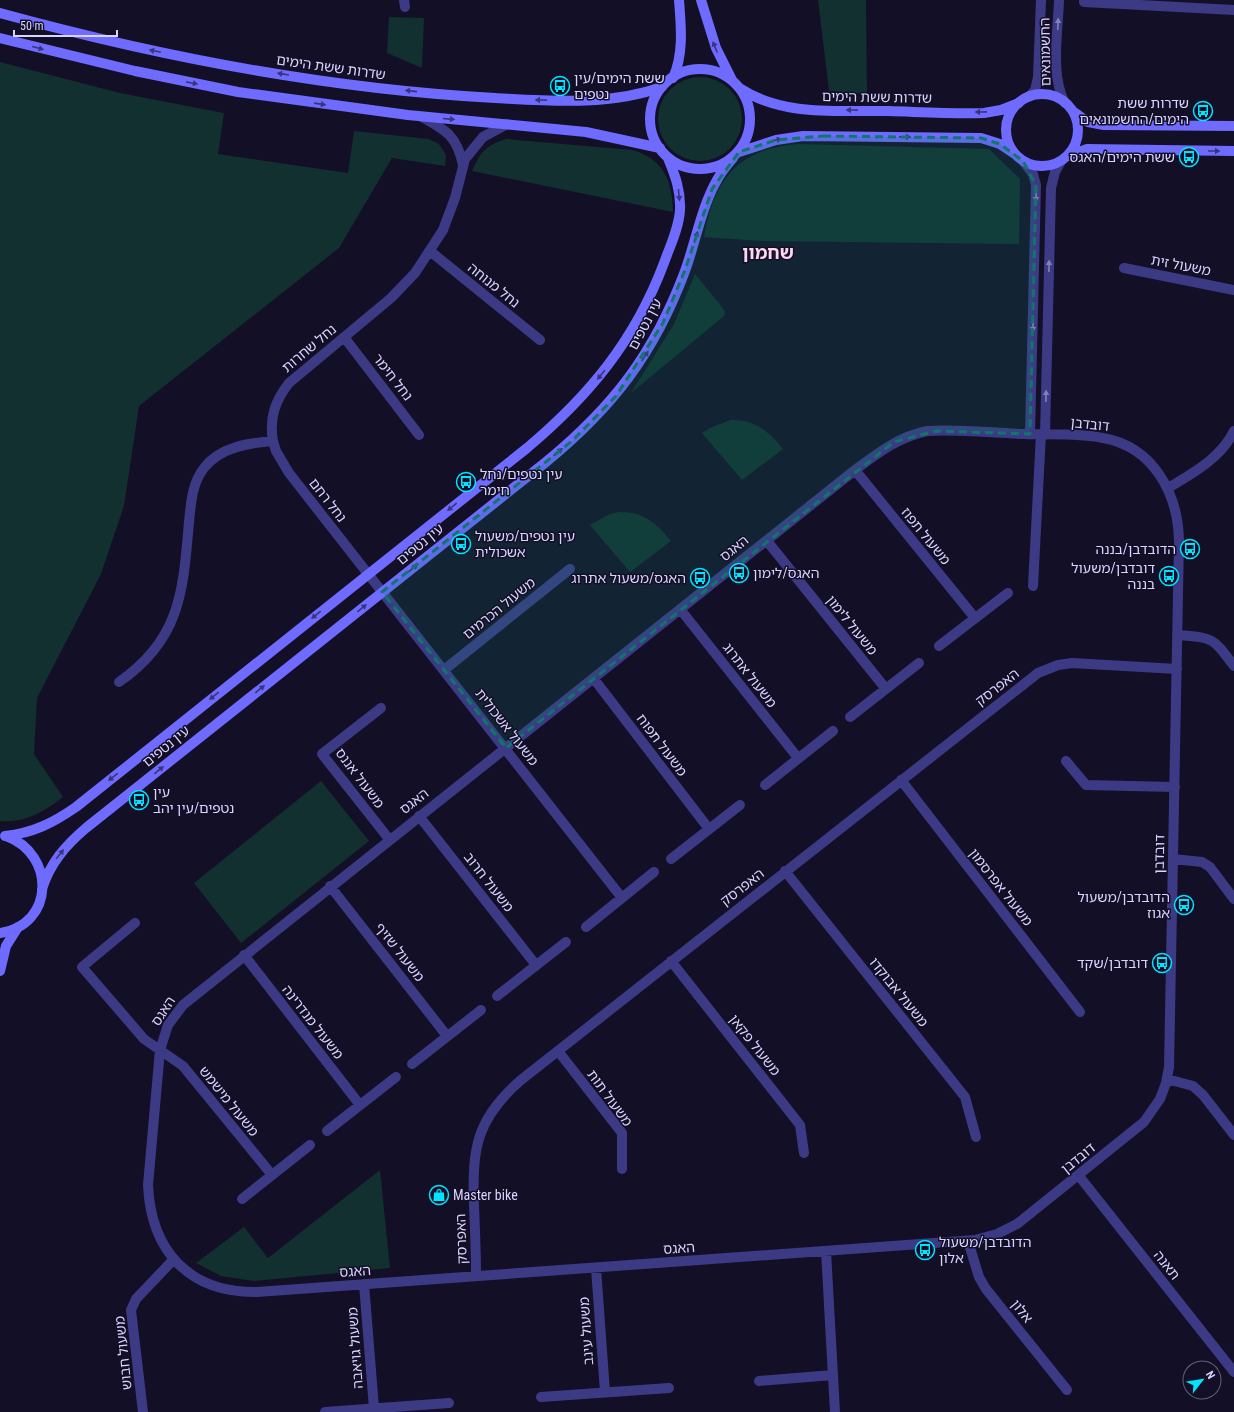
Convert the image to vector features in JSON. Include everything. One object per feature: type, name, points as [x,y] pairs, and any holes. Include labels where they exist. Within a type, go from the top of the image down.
[{"type":"street","points":[[673,78],[677,69],[680,49],[679,0]]},
{"type":"street","points":[[701,0],[716,48],[747,101],[750,116],[749,132],[736,155]]},
{"type":"street","name":"החשמונאים","points":[[1029,97],[1035,90],[1038,77],[1041,0]]},
{"type":"street","name":"החשמונאים","points":[[1059,0],[1057,72],[1059,91],[1065,103]]},
{"type":"street","points":[[1084,2],[1234,10]]},
{"type":"street","name":"שדרות ששת הימים","points":[[0,13],[102,40],[188,58],[295,76],[410,91],[520,99],[598,100],[631,97],[662,87]]},
{"type":"street","points":[[0,38],[86,60],[185,82],[292,100],[422,117],[596,133],[660,148]]},
{"type":"street","points":[[736,84],[720,73],[705,69],[689,70],[673,78],[662,87],[654,100],[651,115],[652,130],[660,148],[668,158],[688,168],[704,170],[719,166],[736,155],[776,140],[823,136],[981,138],[1000,144],[1023,161],[1033,174],[1036,188],[1030,434]]},
{"type":"street","name":"שדרות ששת הימים","points":[[736,84],[753,96],[769,103],[787,107],[816,110],[984,113],[1002,110],[1019,103]]},
{"type":"street","points":[[1015,154],[1007,138],[1006,127],[1011,111],[1019,103],[1029,97],[1040,94],[1051,95],[1065,103],[1088,122],[1104,125],[1234,126]]},
{"type":"street","points":[[1033,586],[1043,434],[1051,188],[1055,172],[1073,149],[1077,139],[1077,123],[1073,111]]},
{"type":"street","name":"נחל שחרות","points":[[422,117],[450,135],[459,149],[463,165]]},
{"type":"street","name":"נחל שחרות","points":[[273,441],[271,430],[274,410],[282,392],[297,374],[403,286],[430,251],[450,214],[460,182],[463,165],[472,149],[483,137],[507,124]]},
{"type":"street","points":[[1023,161],[1033,165],[1044,166],[1063,160],[1076,152],[1088,149],[1234,151]]},
{"type":"street","name":"עין נטפים","points":[[42,889],[48,873],[56,860],[79,834],[572,440],[616,396],[649,348],[663,323],[686,270],[712,189],[721,173],[736,155]]},
{"type":"street","name":"עין נטפים","points":[[3,835],[23,834],[40,828],[76,807],[551,428],[572,408],[609,366],[634,328],[649,299],[677,224],[680,210],[678,189],[668,158]]},
{"type":"street","name":"נחל מנוחה","points":[[430,251],[540,340]]},
{"type":"street","name":"משעול זית","points":[[1124,268],[1234,290]]},
{"type":"street","name":"נחל חימר","points":[[344,336],[419,435]]},
{"type":"street","name":"האגס","points":[[826,1251],[241,1292],[208,1284],[194,1276],[174,1259],[160,1239],[153,1222],[149,1204],[148,1185],[160,1051],[168,1025],[182,1005],[855,470],[894,442],[919,433],[944,430],[1043,434]]},
{"type":"street","name":"דובדבן","points":[[826,1251],[968,1241],[997,1234],[1017,1224],[1079,1176],[1144,1122],[1160,1099],[1167,1079],[1170,1059],[1178,635],[1179,525],[1176,509],[1168,488],[1155,468],[1145,457],[1119,442],[1088,436],[1043,434]]},
{"type":"street","points":[[1168,488],[1213,458],[1233,437]]},
{"type":"street","points":[[119,682],[131,674],[151,655],[172,622],[183,584],[192,496],[199,474],[212,459],[230,449],[250,443],[273,441]]},
{"type":"street","name":"נחל רחם","points":[[273,441],[276,451],[289,473],[368,574]]},
{"type":"street","name":"משעול תפוז","points":[[855,470],[975,618]]},
{"type":"street","name":"משעול לימון","points":[[767,541],[886,689]]},
{"type":"street","name":"משעול הכרמים","points":[[444,670],[570,569]]},
{"type":"street","name":"משעול אשכולית","points":[[368,574],[506,748],[622,898]]},
{"type":"street","points":[[939,646],[1008,592]]},
{"type":"street","name":"משעול אתרוג","points":[[680,609],[798,758]]},
{"type":"street","points":[[1178,635],[1206,637],[1217,644],[1234,666]]},
{"type":"street","points":[[850,717],[919,663]]},
{"type":"street","name":"האפרסק","points":[[476,1276],[473,1168],[479,1135],[489,1115],[503,1097],[671,961],[1025,682],[1044,670],[1065,664],[1080,663],[1177,669]]},
{"type":"street","name":"משעול תפוח","points":[[594,679],[709,829]]},
{"type":"street","name":"משעול אננס","points":[[382,708],[322,754],[389,839]]},
{"type":"street","points":[[764,785],[834,731]]},
{"type":"street","points":[[1066,761],[1086,785],[1175,788]]},
{"type":"street","name":"משעול אפרסמון","points":[[901,780],[1080,1012]]},
{"type":"street","points":[[671,859],[740,805]]},
{"type":"street","name":"משעול חרוב","points":[[419,816],[536,965]]},
{"type":"street","points":[[0,971],[6,946],[19,927],[36,910],[42,889],[42,873],[36,859],[25,846],[3,835]]},
{"type":"street","points":[[1173,859],[1202,862],[1210,867],[1234,899]]},
{"type":"street","name":"משעול אבוקדו","points":[[785,871],[965,1097],[976,1137]]},
{"type":"street","points":[[586,927],[654,872]]},
{"type":"street","name":"משעול שזיף","points":[[330,886],[447,1036]]},
{"type":"street","name":"משעול מישמש","points":[[135,923],[82,967],[144,1039],[183,1066],[272,1175]]},
{"type":"street","points":[[0,933],[19,927]]},
{"type":"street","points":[[497,996],[566,942]]},
{"type":"street","name":"משעול מנדרינה","points":[[244,955],[360,1105]]},
{"type":"street","name":"משעול פקאן","points":[[671,961],[800,1125],[804,1153]]},
{"type":"street","points":[[412,1064],[481,1010]]},
{"type":"street","name":"משעול תות","points":[[558,1051],[622,1133],[622,1169]]},
{"type":"street","points":[[327,1131],[396,1077]]},
{"type":"street","points":[[1167,1079],[1193,1086],[1203,1095],[1234,1135]]},
{"type":"street","points":[[242,1199],[310,1145]]},
{"type":"street","name":"תאנה","points":[[1079,1176],[1234,1372]]},
{"type":"street","name":"אלון","points":[[968,1241],[979,1277],[986,1289],[1067,1390]]},
{"type":"street","points":[[826,1251],[835,1412]]},
{"type":"street","name":"משעול חבוש","points":[[143,1412],[131,1310],[136,1299],[174,1259]]},
{"type":"street","name":"משעול עינב","points":[[596,1268],[605,1392]]},
{"type":"street","name":"משעול גויאבה","points":[[364,1284],[374,1408]]},
{"type":"street","points":[[760,1381],[833,1375]]},
{"type":"street","points":[[541,1397],[669,1388]]},
{"type":"street","name":"משעול גויאבה","points":[[325,1412],[449,1403]]},
{"type":"highlighted area","points":[[823,136],[981,138],[1000,144],[1023,161],[1036,185],[1030,434],[936,431],[894,442],[506,748],[382,592],[572,441],[616,396],[663,323],[685,270],[712,189],[739,152],[776,140]]},
{"type":"green space","points":[[818,0],[866,0],[867,94],[829,91]]},
{"type":"green space","points":[[389,17],[424,18],[422,68],[387,53]]},
{"type":"green space","points":[[0,62],[120,93],[224,113],[218,154],[348,173],[354,131],[429,139],[439,144],[446,155],[445,166],[392,158],[339,248],[139,406],[124,506],[101,574],[37,698],[34,754],[63,797],[41,812],[26,818],[9,821],[0,821]]},
{"type":"green space","points":[[700,77],[708,78],[723,84],[735,96],[741,111],[741,127],[735,142],[723,154],[708,160],[700,161],[692,160],[677,154],[665,142],[659,127],[658,119],[659,111],[665,96],[677,84],[692,78]]},
{"type":"green space","points":[[506,139],[633,150],[644,154],[659,166],[668,181],[671,190],[673,212],[472,171],[484,150],[493,144]]},
{"type":"green space","points":[[798,144],[989,149],[1020,179],[1019,244],[762,241],[704,237],[708,217],[714,199],[722,183],[732,171],[745,160],[759,152],[777,147]]},
{"type":"green space","points":[[695,274],[722,307],[725,312],[724,316],[631,393],[674,324]]},
{"type":"green space","points":[[731,420],[739,420],[760,427],[783,449],[742,480],[702,433],[712,427]]},
{"type":"green space","points":[[627,512],[648,519],[671,541],[630,572],[590,525],[610,514]]},
{"type":"green space","points":[[321,781],[369,841],[241,943],[194,883]]},
{"type":"green space","points":[[380,1170],[390,1268],[254,1281],[221,1276],[196,1263],[244,1227],[268,1258]]},
{"type":"place","name":"ששת הימים/עין נטפים","points":[[560,86]]},
{"type":"place","name":"שדרות ששת הימים/החשמונאים","points":[[1203,111]]},
{"type":"place","name":"ששת הימים/האגס","points":[[1189,157]]},
{"type":"place","name":"עין נטפים/נחל חימר","points":[[466,482]]},
{"type":"place","name":"עין נטפים/משעול אשכולית","points":[[461,544]]},
{"type":"place","name":"הדובדבן/בננה","points":[[1190,549]]},
{"type":"place","name":"האגס/לימון","points":[[739,573]]},
{"type":"place","name":"דובדבן/משעול בננה","points":[[1169,576]]},
{"type":"place","name":"האגס/משעול אתרוג","points":[[700,578]]},
{"type":"place","name":"עין נטפים/עין יהב","points":[[139,800]]},
{"type":"place","name":"הדובדבן/משעול אגוז","points":[[1184,905]]},
{"type":"place","name":"דובדבן/שקד","points":[[1162,963]]},
{"type":"place","name":"Master bike","points":[[439,1195]]},
{"type":"place","name":"הדובדבן/משעול אלון","points":[[925,1250]]},
{"type":"district","name":"שחמון","points":[[768,252]]}]
